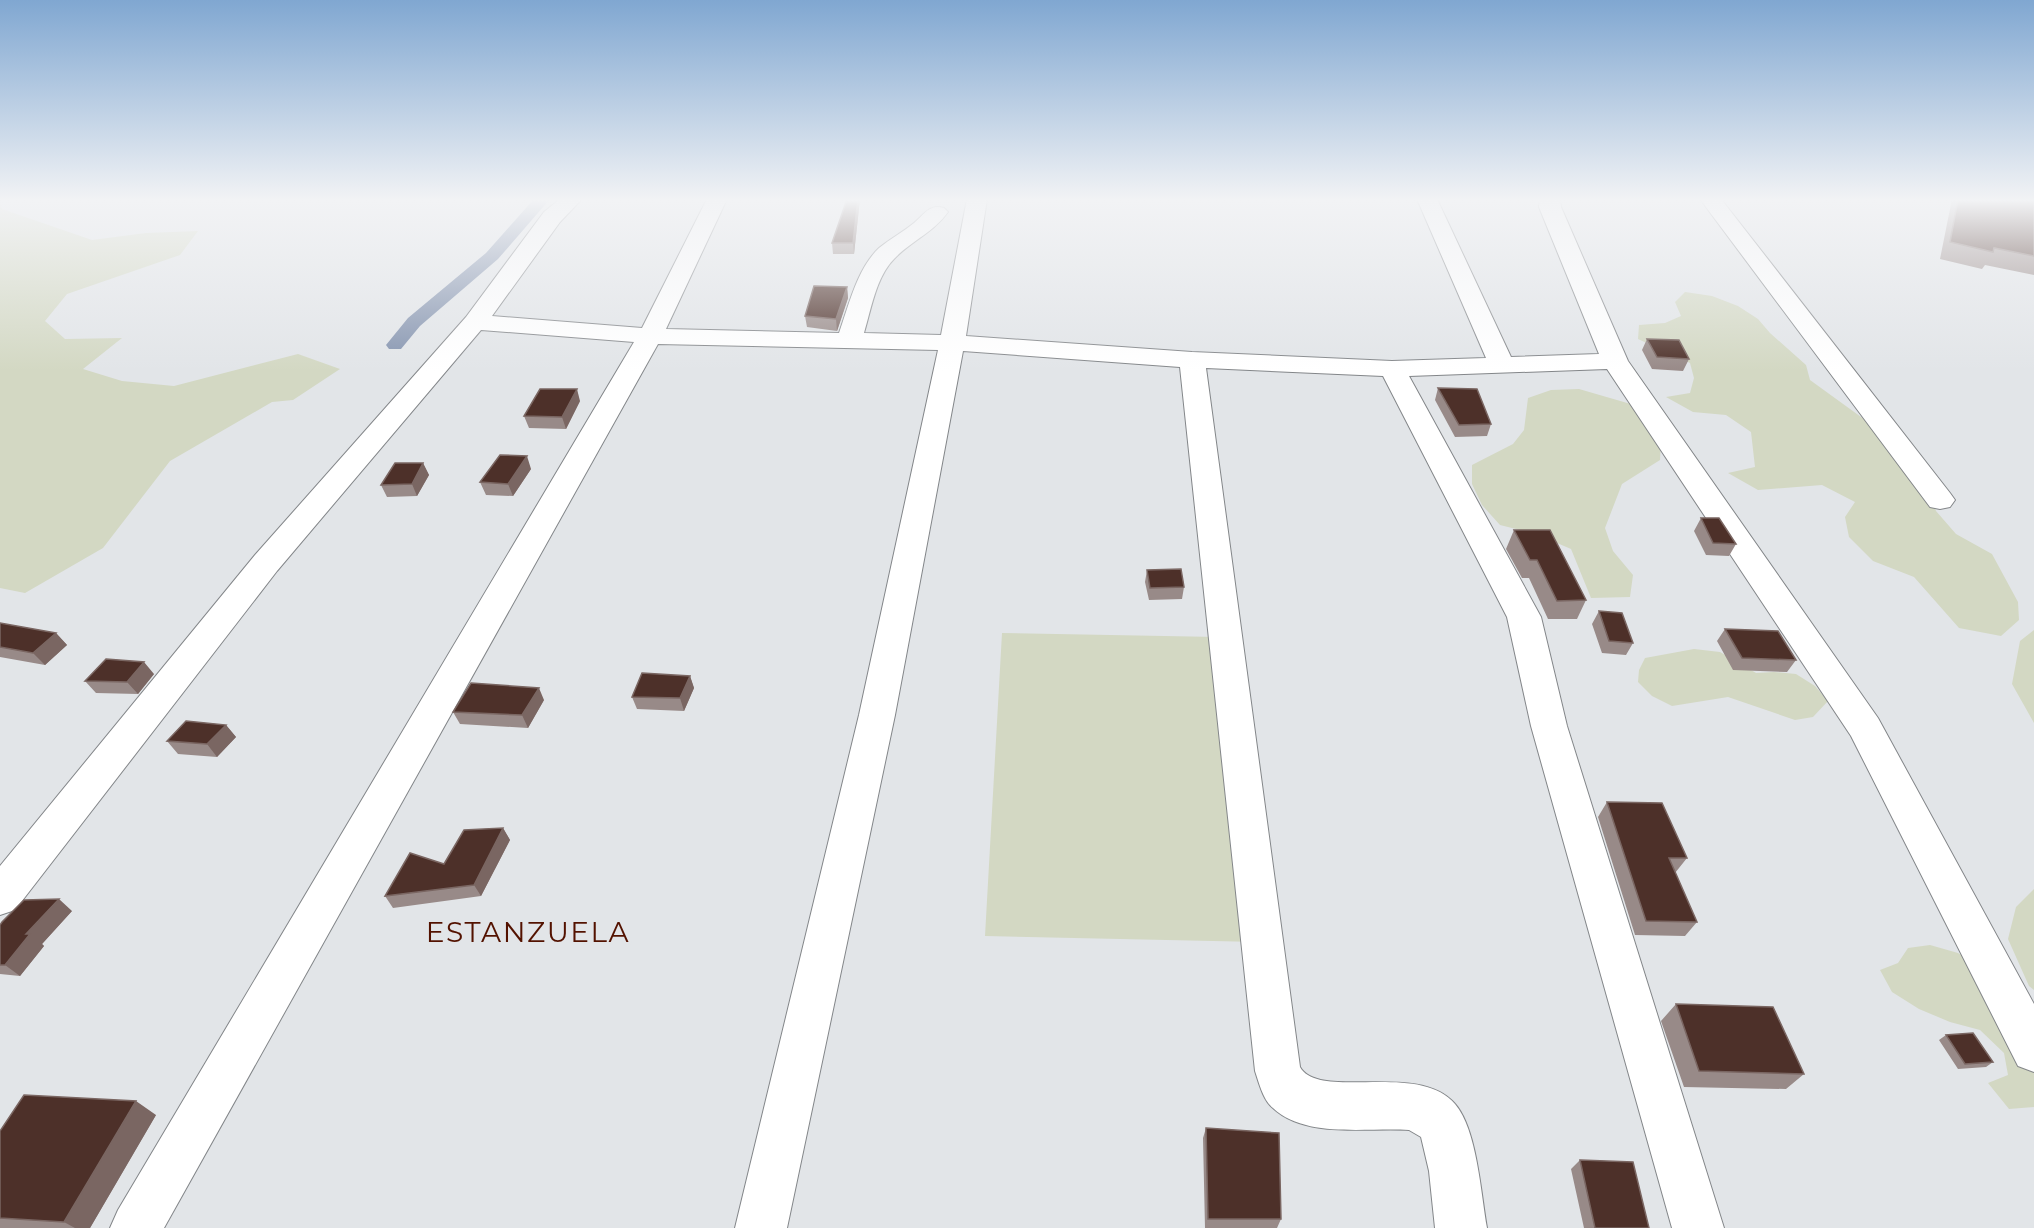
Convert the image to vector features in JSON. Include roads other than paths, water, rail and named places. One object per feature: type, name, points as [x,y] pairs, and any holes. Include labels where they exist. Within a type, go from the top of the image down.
[{"type":"street","points":[[0,897],[266,563],[476,322],[524,256]]},
{"type":"street","points":[[136,1228],[650,336],[689,256]]},
{"type":"street","points":[[849,341],[877,267],[885,256]]},
{"type":"street","points":[[761,1228],[915,546],[954,343],[968,256]]},
{"type":"street","points":[[1453,256],[1502,365]]},
{"type":"street","points":[[1571,256],[1615,361],[1864,728],[2034,1050]]},
{"type":"street","points":[[1754,256],[1940,500]]},
{"type":"street","points":[[476,322],[650,336],[954,343],[1192,360],[1392,369],[1615,361]]},
{"type":"street","points":[[1192,360],[1277,1066],[1282,1084],[1304,1101],[1324,1104],[1415,1106],[1437,1119],[1446,1138],[1461,1228]]},
{"type":"street","points":[[1392,369],[1524,617],[1549,726],[1698,1228]]},
{"type":"waterway","points":[[395,345],[414,322],[492,256]]},
{"type":"district","name":"ESTANZUELA","points":[[528,932]]}]
